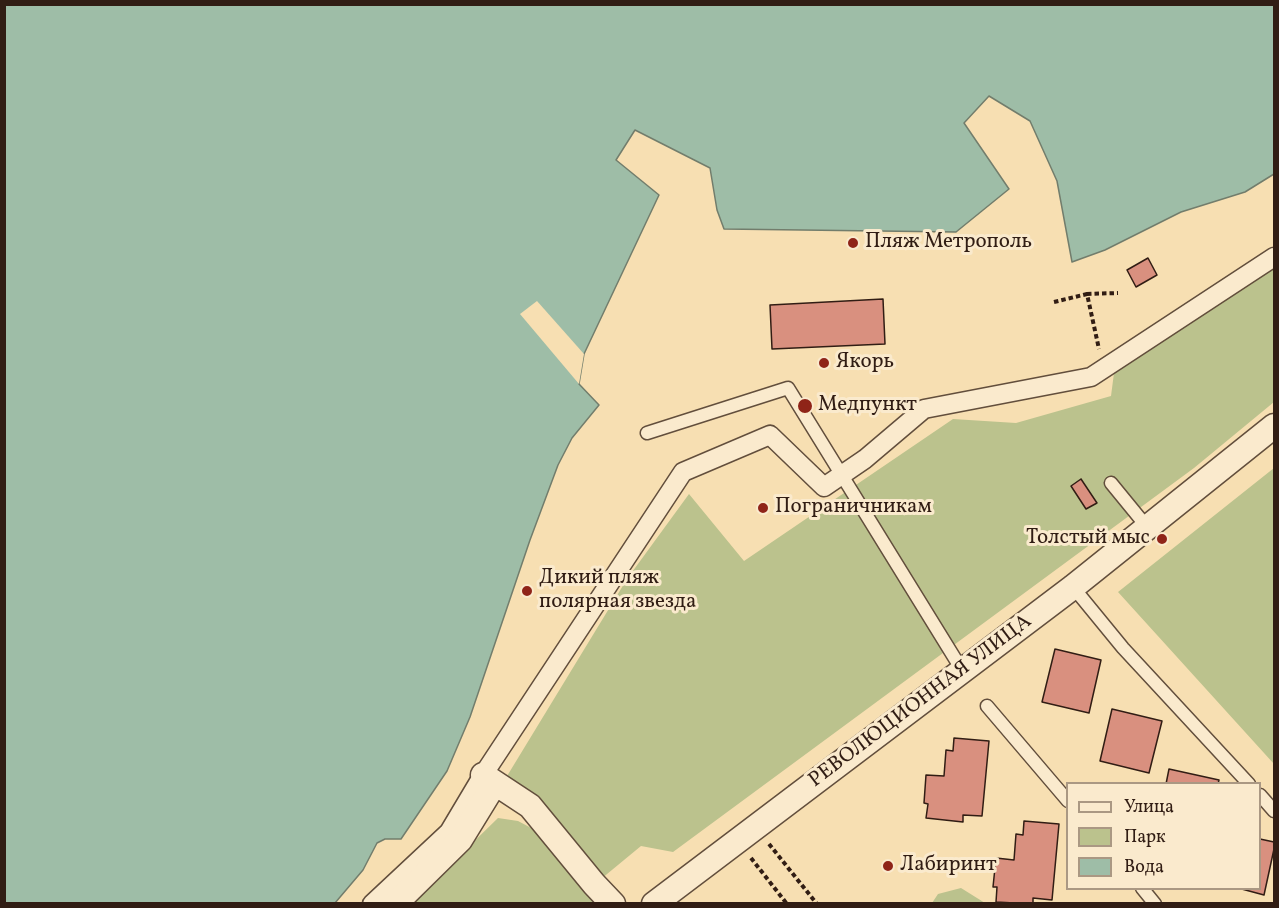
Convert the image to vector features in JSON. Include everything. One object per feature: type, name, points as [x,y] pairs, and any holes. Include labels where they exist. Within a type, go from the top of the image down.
[{"type":"street","points":[[372,903],[449,832],[489,779],[683,472],[770,435],[824,487],[865,459],[924,409],[1091,377],[1275,257]]},
{"type":"street","name":"РЕВОЛЮЦИОННАЯ УЛИЦА","points":[[1185,497],[1188,479],[1275,410]]},
{"type":"street","name":"РЕВОЛЮЦИОННАЯ УЛИЦА","points":[[654,903],[1073,586],[1275,426]]},
{"type":"street","points":[[395,903],[460,840],[489,779]]},
{"type":"street","points":[[489,779],[530,806],[594,884],[613,903]]},
{"type":"lane","points":[[647,433],[788,388],[962,670]]},
{"type":"lane","points":[[1111,483],[1147,527]]},
{"type":"lane","points":[[1073,586],[1124,648],[1248,782]]},
{"type":"lane","points":[[987,706],[1066,799]]},
{"type":"lane","points":[[1261,796],[1275,811]]},
{"type":"lane","points":[[1144,890],[1155,903]]},
{"type":"path","points":[[1054,302],[1087,294],[1118,293]]},
{"type":"path","points":[[1082,378],[1079,366],[1099,351],[1087,294]]},
{"type":"path","points":[[762,836],[817,903]]},
{"type":"path","points":[[744,849],[787,903]]},
{"type":"green space","points":[[1274,268],[1274,402],[1194,468],[673,852],[641,846],[601,879],[504,781],[627,579],[689,494],[744,561],[953,419],[1016,423],[1111,396],[1114,373]]},
{"type":"green space","points":[[1274,468],[1274,764],[1118,592]]},
{"type":"green space","points":[[498,818],[518,821],[535,830],[599,904],[410,904]]},
{"type":"green space","points":[[961,888],[985,903],[932,903],[938,894]]},
{"type":"water","points":[[5,5],[1274,5],[1274,174],[1245,192],[1181,212],[1105,250],[1072,262],[1057,181],[1030,121],[989,96],[964,123],[1009,189],[956,232],[724,229],[717,210],[710,168],[635,130],[616,160],[659,195],[584,354],[579,384],[599,405],[572,438],[558,465],[470,717],[447,771],[401,839],[385,839],[377,843],[363,870],[335,903],[5,904]]},
{"type":"pier","points":[[537,301],[584,354],[579,384],[520,314]]},
{"type":"building","points":[[1148,258],[1157,275],[1136,287],[1127,270]]},
{"type":"building","points":[[883,299],[885,344],[772,349],[770,305]]},
{"type":"building","points":[[1081,479],[1097,503],[1086,509],[1071,486]]},
{"type":"building","points":[[1055,649],[1101,660],[1089,713],[1042,702]]},
{"type":"building","points":[[1112,709],[1162,721],[1149,773],[1100,761]]},
{"type":"building","points":[[954,738],[989,741],[982,816],[963,815],[963,822],[926,818],[928,804],[924,803],[926,775],[944,776],[946,750],[953,751]]},
{"type":"building","points":[[1169,769],[1219,780],[1218,782],[1166,782]]},
{"type":"building","points":[[1024,821],[1059,824],[1052,900],[1033,898],[1033,904],[996,902],[997,887],[993,887],[996,858],[1014,860],[1016,834],[1023,835]]},
{"type":"building","points":[[1261,839],[1274,842],[1264,895],[1245,890],[1261,890]]},
{"type":"place","name":"Пляж Метрополь","points":[[853,243]]},
{"type":"place","name":"Якорь","points":[[824,363]]},
{"type":"place","name":"Медпункт","points":[[805,406]]},
{"type":"place","name":"Пограничникам","points":[[763,508]]},
{"type":"place","name":"Толстый мыс","points":[[1162,539]]},
{"type":"place","name":"Дикий пляж полярная звезда","points":[[527,591]]},
{"type":"place","name":"Лабиринт","points":[[888,866]]}]
